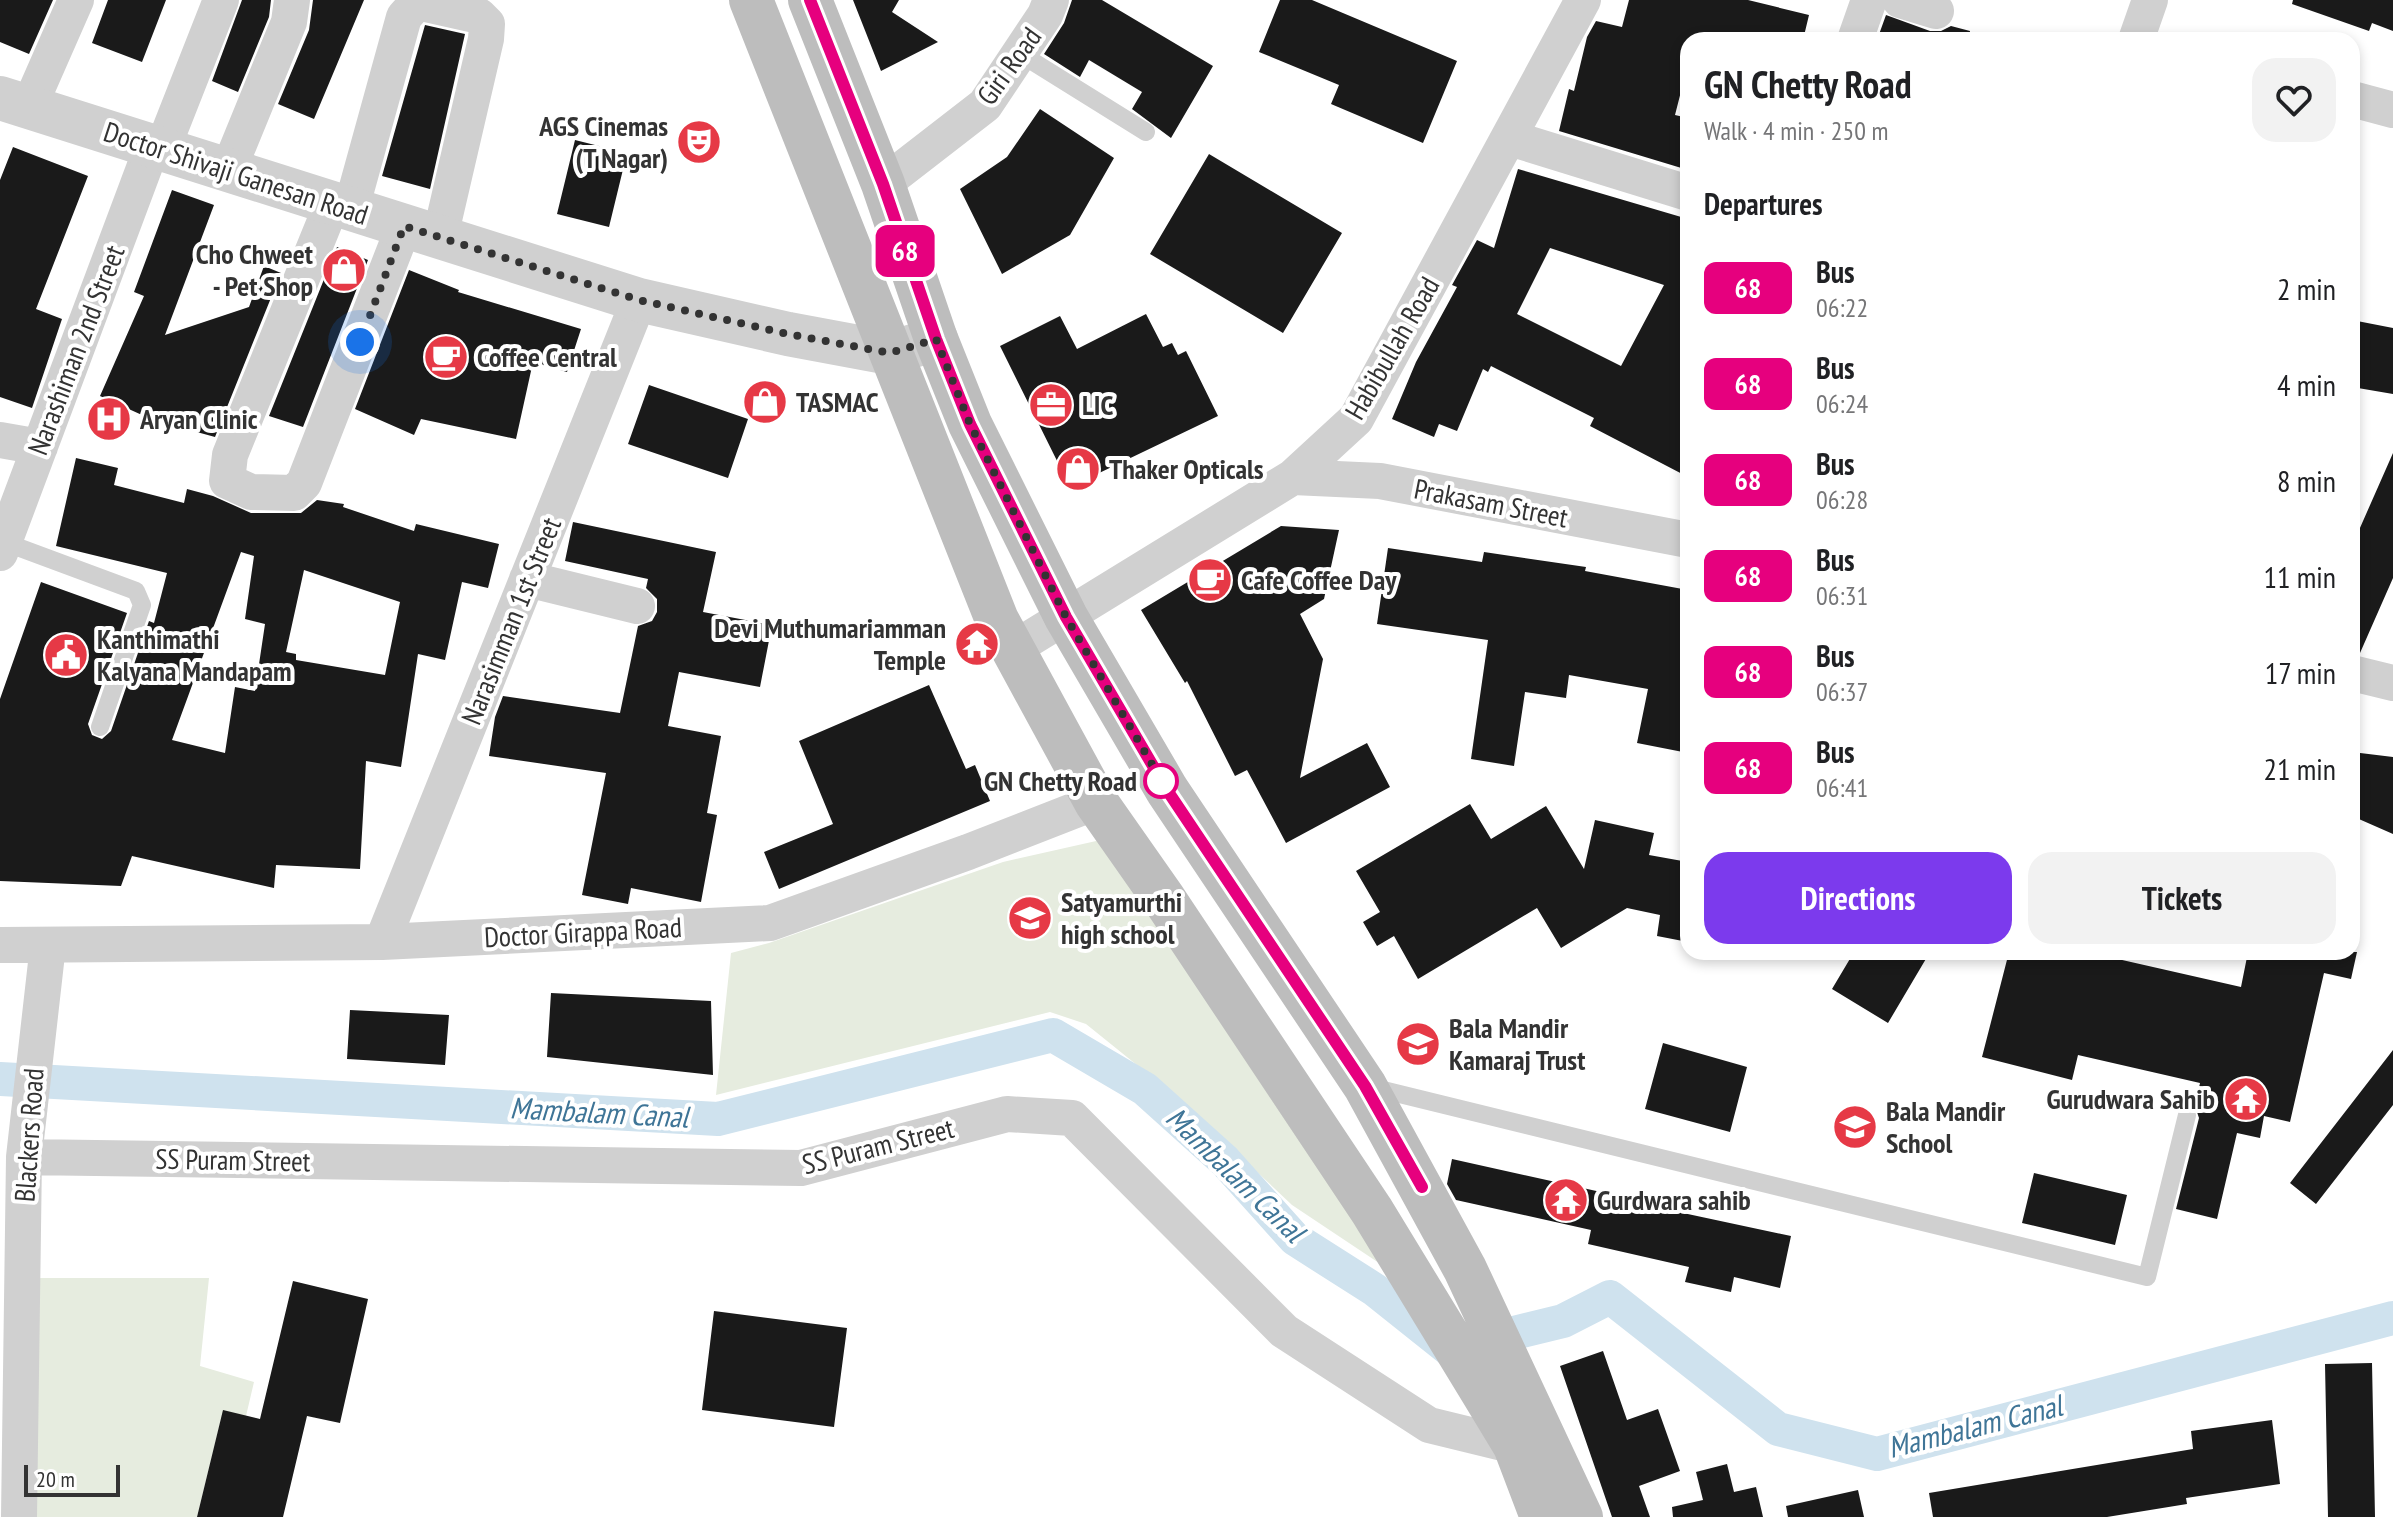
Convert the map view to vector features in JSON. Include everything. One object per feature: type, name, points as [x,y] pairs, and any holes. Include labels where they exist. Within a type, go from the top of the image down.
[{"type":"main road","points":[[751,0],[850,244],[973,565],[997,620],[1096,802],[1372,1211],[1498,1383],[1581,1517]]},
{"type":"main road","points":[[810,0],[883,184],[936,339],[970,424],[1066,617],[1167,790],[1365,1086],[1465,1269],[1515,1446],[1542,1517]]},
{"type":"main road","points":[[1164,899],[1216,864]]},
{"type":"street","points":[[15,103],[76,0]]},
{"type":"street","name":"Narashiman 2nd Street","points":[[2,548],[157,149],[221,0]]},
{"type":"street","points":[[228,171],[289,22],[292,0]]},
{"type":"street","name":"Giri Road","points":[[883,184],[985,105],[1045,15],[1051,0]]},
{"type":"street","name":"Habibullah Road","points":[[1013,649],[1293,477],[1356,419],[1583,0]]},
{"type":"street","points":[[1858,32],[1869,0]]},
{"type":"street","points":[[1900,0],[1936,11]]},
{"type":"street","points":[[2140,32],[2150,0]]},
{"type":"street","points":[[421,3],[479,16],[487,24],[486,39],[422,232],[304,483],[294,493],[251,492],[227,481],[230,455],[341,206],[404,17],[421,3]]},
{"type":"street","points":[[2360,101],[2393,110]]},
{"type":"street","name":"Doctor Shivaji Ganesan Road","points":[[15,103],[639,300],[788,334],[890,353]]},
{"type":"street","points":[[1510,138],[1680,191]]},
{"type":"street","name":"Narasimman 1st Street","points":[[382,942],[639,300]]},
{"type":"street","points":[[890,353],[936,339]]},
{"type":"street","points":[[0,440],[40,447]]},
{"type":"street","name":"Prakasam Street","points":[[1293,477],[1380,481],[1680,538]]},
{"type":"street","points":[[527,579],[637,606]]},
{"type":"street","points":[[2360,675],[2393,683]]},
{"type":"street","name":"Doctor Girappa Road","points":[[0,945],[382,942],[770,923],[1096,802]]},
{"type":"street","name":"Blackers Road","points":[[19,1517],[24,1157],[48,945]]},
{"type":"street","name":"SS Puram Street","points":[[24,1157],[801,1168],[1007,1114],[1072,1118],[1284,1331],[1429,1425],[1515,1446]]},
{"type":"lane","points":[[1019,53],[1146,132]]},
{"type":"lane","points":[[2,548],[136,591],[142,605],[100,727]]},
{"type":"lane","points":[[1365,1086],[2147,1277],[2187,1115]]},
{"type":"shaded area","points":[[1105,839],[1397,1275],[1292,1205],[1184,1103],[1086,1024],[1050,1012],[716,1095],[731,953],[769,943],[1003,862]]},
{"type":"shaded area","points":[[32,1278],[209,1278],[200,1366],[254,1382],[246,1416],[221,1419],[197,1517],[27,1517]]},
{"type":"building","points":[[0,0],[53,0],[29,54],[0,42]]},
{"type":"building","points":[[108,0],[166,0],[142,62],[92,43]]},
{"type":"building","points":[[242,0],[271,0],[269,17],[238,92],[212,81]]},
{"type":"building","points":[[313,0],[364,0],[314,119],[278,104],[309,30]]},
{"type":"building","points":[[853,0],[899,0],[892,12],[938,42],[881,71]]},
{"type":"building","points":[[1072,0],[1102,0],[1213,66],[1171,138],[1132,109],[1142,92],[1089,60],[1080,77],[1044,54],[1064,23]]},
{"type":"building","points":[[1280,0],[1312,0],[1457,61],[1423,143],[1331,104],[1339,85],[1259,52]]},
{"type":"building","points":[[1629,0],[1748,0],[1809,15],[1805,32],[1680,32],[1680,95],[1675,115],[1680,116],[1680,168],[1559,131],[1569,89],[1574,91],[1587,37],[1596,21],[1622,27]]},
{"type":"building","points":[[2293,0],[2393,0],[2393,31],[2372,23],[2369,31],[2292,4]]},
{"type":"building","points":[[1886,15],[1930,31],[1941,31],[1951,26],[1970,31],[1970,32],[1880,32]]},
{"type":"building","points":[[425,25],[465,34],[430,189],[382,176]]},
{"type":"building","points":[[1040,109],[1114,158],[1070,235],[1002,274],[960,189],[1007,157]]},
{"type":"building","points":[[575,140],[627,153],[609,227],[557,214]]},
{"type":"building","points":[[13,147],[88,176],[36,309],[62,319],[32,408],[0,397],[0,180]]},
{"type":"building","points":[[1209,154],[1342,233],[1283,333],[1150,254]]},
{"type":"building","points":[[1518,169],[1680,217],[1680,473],[1590,426],[1594,418],[1491,366],[1488,372],[1483,369],[1457,431],[1439,424],[1434,437],[1392,419],[1416,362],[1457,287],[1452,285],[1477,240],[1494,248]],"holes":[[[1550,248],[1664,285],[1621,366],[1517,314]]]},
{"type":"building","points":[[172,190],[214,205],[165,335],[249,307],[264,266],[281,273],[215,437],[153,420],[100,396],[144,296],[134,292]]},
{"type":"building","points":[[337,247],[368,260],[303,427],[269,416]]},
{"type":"building","points":[[409,270],[458,292],[581,329],[567,372],[533,362],[516,439],[421,419],[414,435],[355,409]]},
{"type":"building","points":[[1146,314],[1163,347],[1172,343],[1178,355],[1186,351],[1218,416],[1070,487],[1000,346],[1060,316],[1077,349]]},
{"type":"building","points":[[2360,322],[2393,328],[2393,394],[2360,388]]},
{"type":"building","points":[[649,385],[748,419],[728,478],[628,444]]},
{"type":"building","points":[[2393,453],[2393,578],[2360,653],[2360,528]]},
{"type":"building","points":[[76,458],[118,468],[114,485],[184,503],[187,489],[213,496],[251,513],[301,513],[317,500],[344,504],[343,507],[414,531],[416,524],[499,544],[488,588],[462,582],[445,660],[418,654],[401,767],[366,761],[360,869],[276,865],[274,888],[132,856],[121,886],[0,881],[0,699],[41,582],[127,613],[88,724],[92,735],[102,739],[111,731],[149,621],[154,623],[167,573],[56,546]],"holes":[[[241,552],[254,556],[245,619],[265,624],[255,691],[235,687],[225,753],[172,740]],[[304,570],[400,602],[385,675],[296,660],[296,654],[286,652]]]},
{"type":"building","points":[[573,522],[716,552],[703,612],[772,625],[760,687],[679,672],[668,726],[721,736],[707,813],[717,815],[701,902],[631,888],[628,904],[582,895],[606,773],[489,756],[495,717],[503,696],[620,713],[638,626],[652,621],[657,612],[657,599],[646,588],[648,579],[565,561]]},
{"type":"building","points":[[1281,526],[1339,530],[1324,599],[1300,614],[1323,659],[1300,778],[1367,743],[1390,787],[1286,843],[1247,770],[1235,776],[1187,681],[1185,683],[1141,610]]},
{"type":"building","points":[[1388,548],[1482,562],[1484,552],[1586,567],[1585,571],[1680,589],[1680,751],[1637,743],[1648,689],[1569,675],[1566,698],[1525,692],[1514,766],[1471,759],[1488,640],[1377,624]]},
{"type":"building","points":[[929,685],[966,769],[975,765],[990,801],[779,889],[764,852],[833,824],[799,741]]},
{"type":"building","points":[[2360,753],[2393,757],[2393,834],[2360,820]]},
{"type":"building","points":[[1470,804],[1491,839],[1546,806],[1584,869],[1595,820],[1654,833],[1649,855],[1680,861],[1680,940],[1657,936],[1660,915],[1627,908],[1561,948],[1537,908],[1418,979],[1394,936],[1377,946],[1363,922],[1380,912],[1356,871]]},
{"type":"building","points":[[1849,960],[1925,960],[1888,1023],[1832,989]]},
{"type":"building","name":"Gurudwara Sahib","points":[[2007,960],[2122,960],[2241,987],[2246,960],[2355,960],[2351,979],[2324,973],[2290,1122],[2264,1116],[2260,1138],[2237,1133],[2217,1219],[2176,1209],[2199,1118],[2195,1106],[2200,1083],[2078,1055],[2072,1080],[1982,1057]]},
{"type":"building","points":[[551,993],[711,1001],[713,1075],[547,1057]]},
{"type":"building","points":[[350,1010],[449,1015],[445,1065],[347,1059]]},
{"type":"building","points":[[1663,1043],[1747,1067],[1730,1132],[1645,1109]]},
{"type":"building","points":[[2393,1050],[2393,1105],[2316,1204],[2290,1183]]},
{"type":"building","points":[[1452,1159],[1791,1236],[1780,1288],[1734,1277],[1731,1292],[1685,1282],[1689,1267],[1588,1244],[1591,1230],[1456,1200],[1447,1184]]},
{"type":"building","points":[[2034,1173],[2127,1195],[2115,1245],[2022,1223]]},
{"type":"building","points":[[293,1281],[368,1299],[340,1423],[307,1416],[283,1517],[197,1517],[223,1410],[260,1419]]},
{"type":"building","points":[[714,1311],[847,1328],[834,1427],[702,1410]]},
{"type":"building","points":[[1603,1351],[1627,1420],[1658,1409],[1680,1471],[1639,1486],[1650,1517],[1612,1517],[1560,1366]]},
{"type":"building","points":[[2372,1363],[2375,1517],[2328,1517],[2325,1364]]},
{"type":"building","points":[[2272,1420],[2280,1484],[2186,1498],[2187,1504],[2107,1517],[1933,1517],[1929,1493],[2193,1449],[2191,1431]]},
{"type":"building","points":[[1727,1464],[1734,1492],[1756,1487],[1763,1517],[1673,1517],[1672,1507],[1703,1500],[1696,1472]]},
{"type":"building","points":[[1858,1490],[1864,1517],[1788,1517],[1786,1506]]},
{"type":"waterway","name":"Mambalam Canal","points":[[0,1079],[718,1119],[1053,1035],[1145,1089],[1225,1161],[1295,1239],[1375,1290],[1449,1349],[1563,1321],[1610,1297],[1778,1429],[1877,1454],[2393,1318]]},
{"type":"bus line","name":"68","points":[[810,0],[883,184],[936,339],[970,424],[1066,617],[1167,790],[1365,1086],[1422,1187]]},
{"type":"place","name":"AGS Cinemas (T Nagar)","points":[[699,142]]},
{"type":"place","name":"Cho Chweet - Pet Shop","points":[[344,270]]},
{"type":"place","name":"Coffee Central","points":[[446,357]]},
{"type":"place","name":"TASMAC","points":[[765,402]]},
{"type":"place","name":"LIC","points":[[1051,405]]},
{"type":"place","name":"Aryan Clinic","points":[[109,419]]},
{"type":"place","name":"Thaker Opticals","points":[[1078,469]]},
{"type":"place","name":"Cafe Coffee Day","points":[[1210,580]]},
{"type":"place","name":"Devi Muthumariamman Temple","points":[[977,644]]},
{"type":"place","name":"Kanthimathi Kalyana Mandapam","points":[[66,655]]},
{"type":"place","name":"GN Chetty Road","points":[[1161,781]]},
{"type":"place","name":"Satyamurthi high school","points":[[1030,918]]},
{"type":"place","name":"Bala Mandir Kamaraj Trust","points":[[1418,1044]]},
{"type":"place","name":"Gurudwara Sahib","points":[[2246,1099]]},
{"type":"place","name":"Bala Mandir School","points":[[1855,1127]]},
{"type":"place","name":"Gurdwara sahib","points":[[1566,1200]]},
{"type":"route","points":[[360,342],[404,226],[639,300],[788,334],[890,353],[936,339],[970,424],[1066,617],[1167,790],[1161,781]]}]
